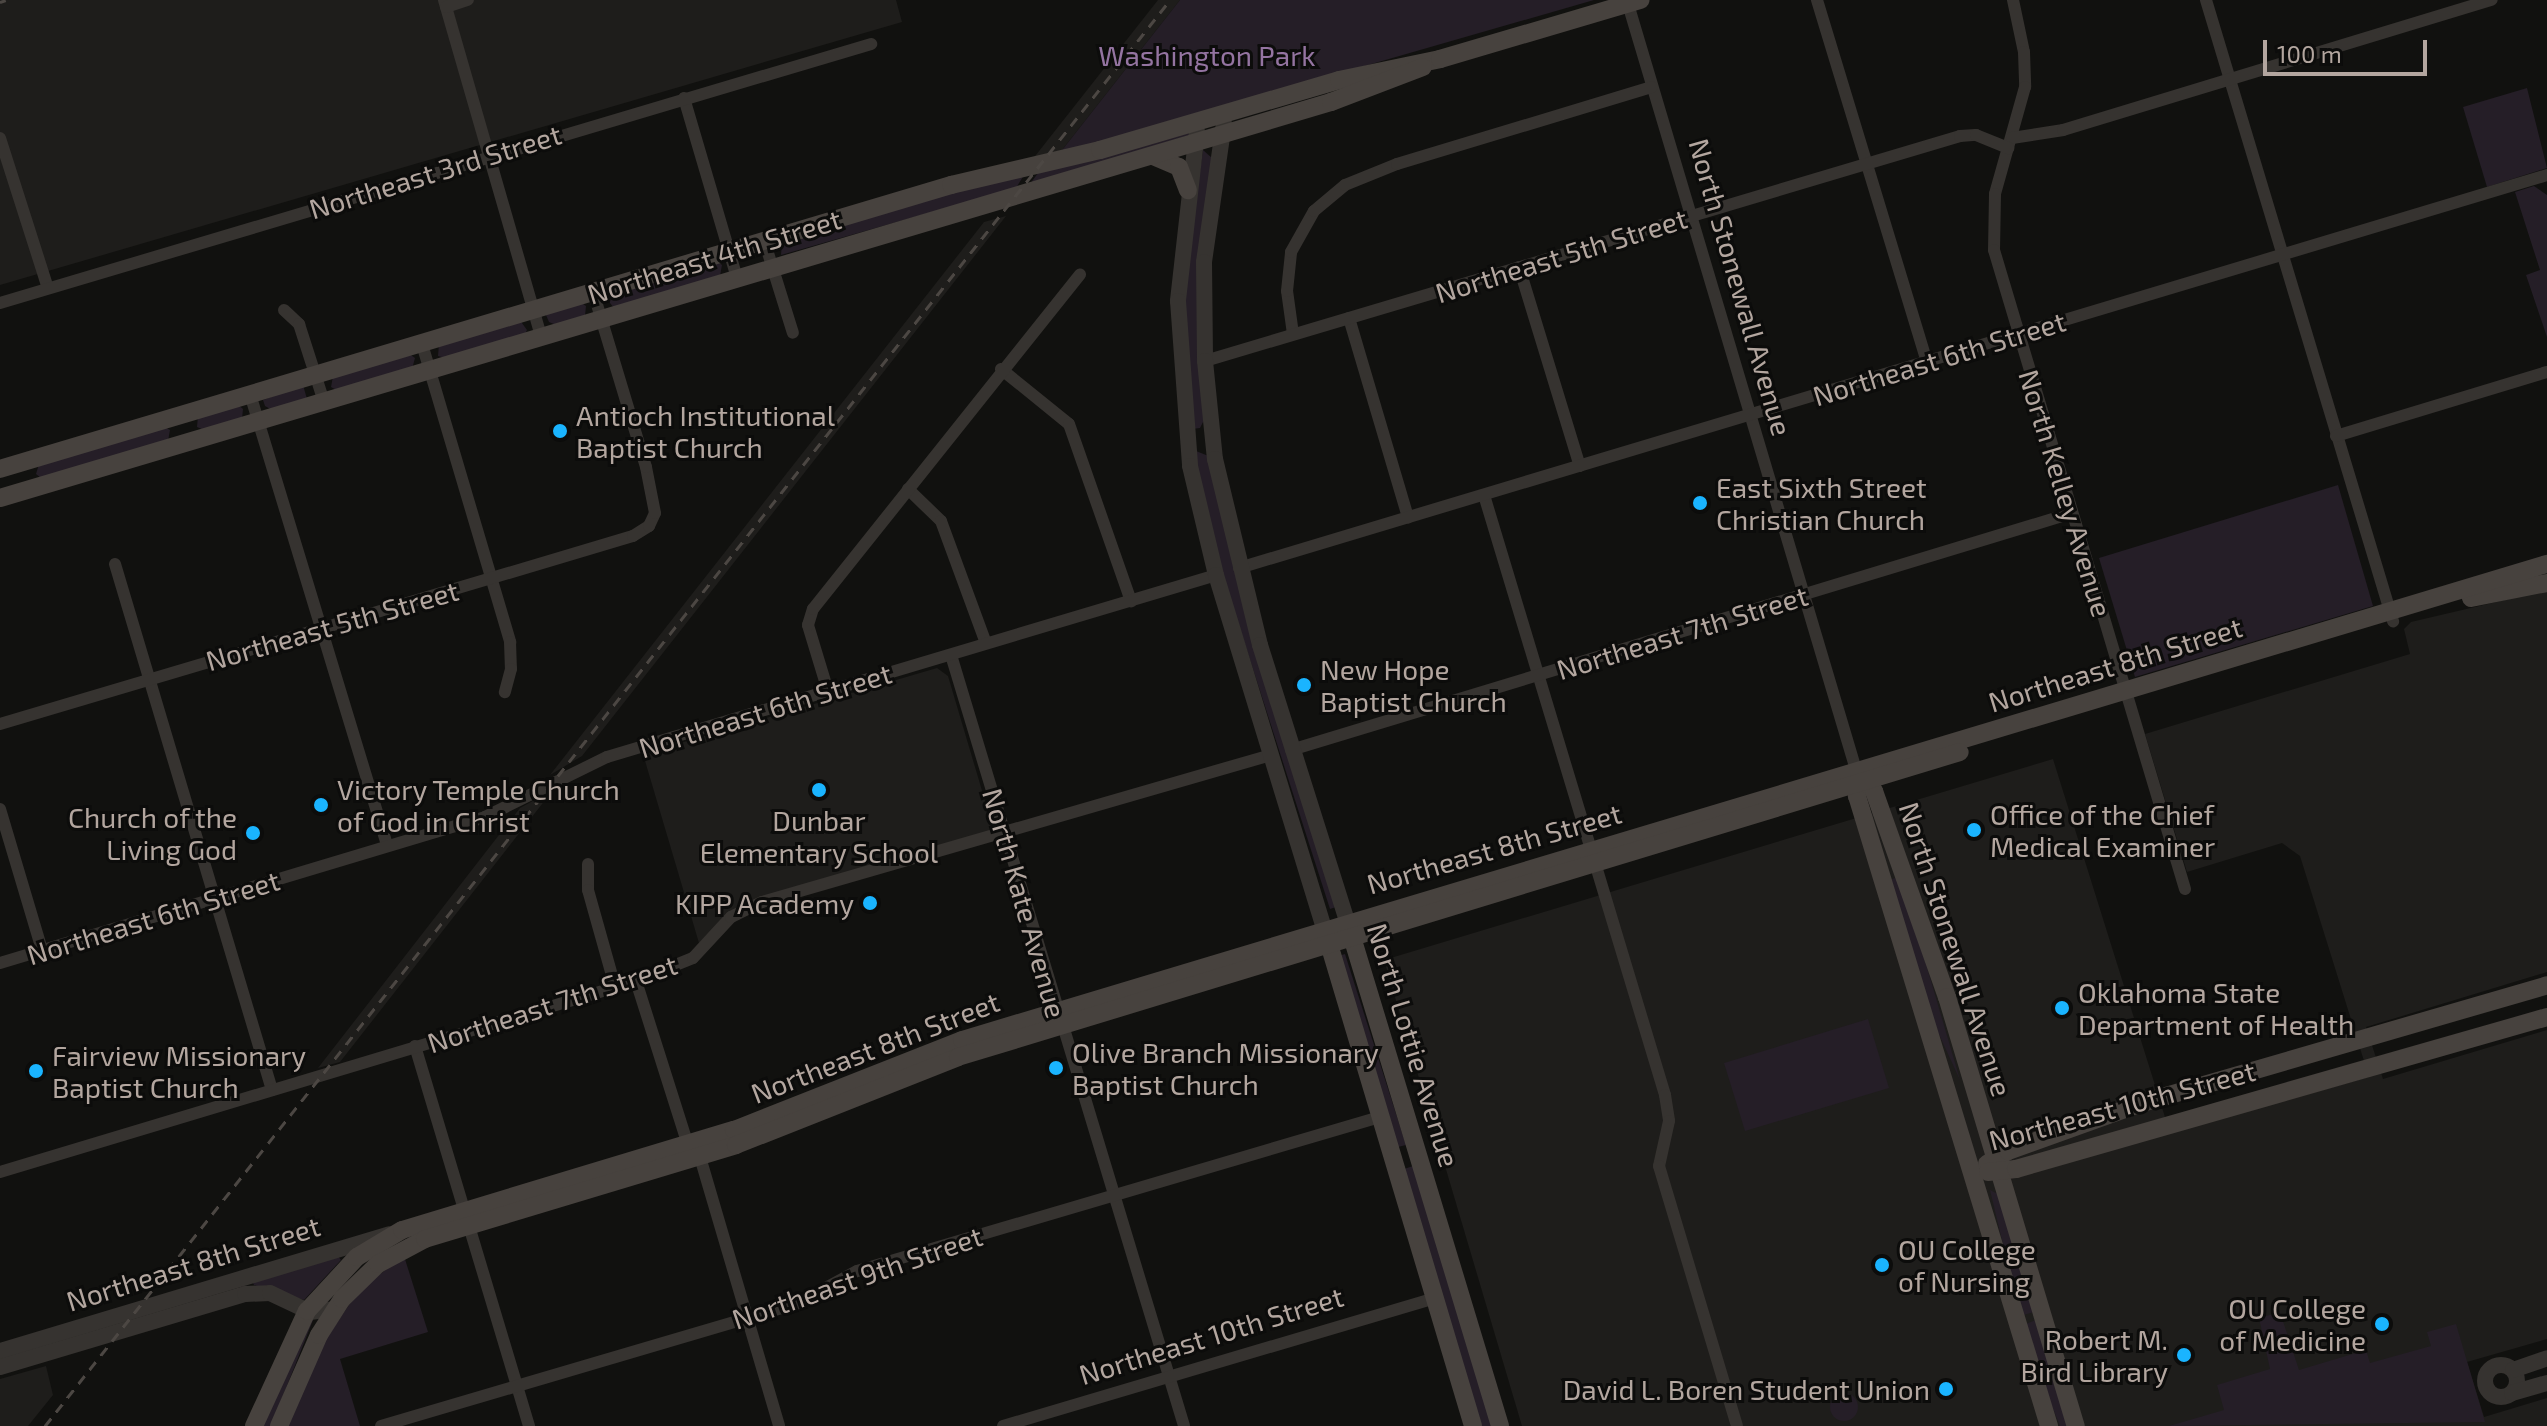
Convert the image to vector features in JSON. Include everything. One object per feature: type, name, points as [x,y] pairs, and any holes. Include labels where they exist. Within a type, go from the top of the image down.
[{"type":"main road","name":"Northeast 4th Street","points":[[0,469],[951,185],[1054,163],[1346,78],[1440,59],[1634,2]]},
{"type":"main road","name":"Northeast 4th Street","points":[[0,498],[1223,135],[1398,79],[1440,59]]},
{"type":"main road","points":[[1151,156],[1172,160],[1188,190]]},
{"type":"main road","points":[[178,416],[186,443]]},
{"type":"main road","points":[[20,464],[27,490]]},
{"type":"main road","name":"Northeast 8th Street","points":[[467,1218],[789,1126],[920,1070],[1059,1018],[1593,856],[1860,779],[2391,616],[2547,564]]},
{"type":"main road","name":"Northeast 8th Street","points":[[2391,616],[2547,583]]},
{"type":"main road","name":"North Stonewall Avenue","points":[[1860,779],[1874,791],[1943,987],[2076,1426]]},
{"type":"main road","name":"North Stonewall Avenue","points":[[1860,779],[1972,1173],[2049,1426]]},
{"type":"main road","name":"North Lottie Avenue","points":[[1349,929],[1500,1426]]},
{"type":"main road","name":"North Lottie Avenue","points":[[1326,936],[1473,1426]]},
{"type":"main road","name":"Northeast 10th Street","points":[[1997,1165],[2142,1103],[2547,985]]},
{"type":"main road","name":"Northeast 10th Street","points":[[1972,1173],[2278,1092],[2314,1086],[2547,1017]]},
{"type":"main road","points":[[254,1426],[307,1311],[357,1257],[402,1230],[467,1218]]},
{"type":"main road","points":[[279,1426],[334,1309],[392,1255],[467,1218]]},
{"type":"street","points":[[468,0],[445,3],[541,337]]},
{"type":"street","points":[[1817,0],[1927,362]]},
{"type":"street","name":"North Kelley Avenue","points":[[2013,0],[2025,75],[1994,200],[1992,234],[2018,334],[2185,889]]},
{"type":"street","points":[[2206,0],[2391,616]]},
{"type":"street","name":"Northeast 5th Street","points":[[1205,361],[1968,134],[2010,143],[2045,135],[2492,0]]},
{"type":"street","name":"North Stonewall Avenue","points":[[1634,2],[1652,87],[1860,779]]},
{"type":"street","name":"Northeast 3rd Street","points":[[0,303],[489,154],[871,44]]},
{"type":"street","points":[[1293,334],[1287,291],[1291,252],[1314,211],[1345,185],[1397,164],[1652,87]]},
{"type":"street","points":[[684,98],[737,278]]},
{"type":"street","name":"North Lottie Avenue","points":[[1226,115],[1204,262],[1205,361],[1215,459],[1239,568],[1291,750],[1349,929]]},
{"type":"street","name":"North Lottie Avenue","points":[[1199,121],[1188,190],[1178,301],[1180,389],[1190,466],[1216,575],[1326,936]]},
{"type":"street","points":[[0,138],[48,288]]},
{"type":"street","name":"Northeast 6th Street","points":[[1239,568],[2547,175]]},
{"type":"street","points":[[764,240],[793,333]]},
{"type":"street","points":[[1519,267],[1580,466]]},
{"type":"street","points":[[828,691],[808,625],[813,609],[1001,369],[1080,275]]},
{"type":"street","points":[[593,291],[601,319]]},
{"type":"street","points":[[284,310],[299,324],[324,402]]},
{"type":"street","points":[[1349,318],[1408,517]]},
{"type":"street","name":"Northeast 5th Street","points":[[0,724],[633,536],[649,526],[655,513],[601,319]]},
{"type":"street","points":[[422,344],[510,642],[511,669],[505,692]]},
{"type":"street","points":[[1001,369],[1069,424],[1131,601]]},
{"type":"street","points":[[2336,436],[2547,372]]},
{"type":"street","points":[[250,394],[387,846]]},
{"type":"street","points":[[908,489],[941,521],[986,643]]},
{"type":"street","points":[[1484,495],[1668,1107],[1660,1171],[1737,1426]]},
{"type":"street","name":"Northeast 7th Street","points":[[1291,750],[2072,513]]},
{"type":"street","points":[[115,564],[272,1090]]},
{"type":"street","name":"Northeast 6th Street","points":[[0,963],[485,817],[594,762],[1216,575]]},
{"type":"street","name":"North Kate Avenue","points":[[951,655],[1184,1426]]},
{"type":"street","name":"Northeast 7th Street","points":[[0,1172],[636,981],[693,958],[731,917],[762,902],[1006,835],[1271,755]]},
{"type":"street","points":[[0,809],[42,950]]},
{"type":"street","points":[[588,864],[588,890],[615,986]]},
{"type":"street","points":[[636,981],[694,1151],[779,1426]]},
{"type":"street","points":[[415,1046],[529,1426]]},
{"type":"street","name":"Northeast 9th Street","points":[[381,1426],[519,1388],[745,1316],[798,1303],[857,1271],[1380,1117]]},
{"type":"street","name":"Northeast 8th Street","points":[[0,1351],[402,1230]]},
{"type":"street","name":"Northeast 8th Street","points":[[0,1367],[245,1294],[270,1293],[307,1311]]},
{"type":"street","name":"Northeast 10th Street","points":[[1003,1426],[1434,1298]]},
{"type":"street","points":[[307,1311],[334,1309]]},
{"type":"street","points":[[2547,1358],[2513,1370],[2493,1367],[2485,1381],[2496,1396],[2547,1383]]},
{"type":"street","points":[[2512,1393],[2517,1379],[2513,1370]]},
{"type":"shaded area","points":[[0,0],[896,0],[902,22],[0,285]]},
{"type":"shaded area","points":[[1158,0],[1180,0],[1059,154],[1032,160]]},
{"type":"shaded area","points":[[1006,216],[582,756],[550,775],[984,222]]},
{"type":"shaded area","points":[[2547,590],[2547,972],[2366,1027],[2383,1079],[2547,1030],[2547,1339],[2467,1362],[2484,1417],[2547,1398],[2547,1426],[1522,1426],[1384,960],[2053,759],[2170,1133],[2369,1077],[2300,856],[2282,843],[2187,872],[2145,734],[2410,654],[2404,629],[2411,622]]},
{"type":"shaded area","name":"Dunbar Elementary School","points":[[937,668],[948,676],[994,831],[759,898],[699,943],[643,754]]},
{"type":"shaded area","points":[[553,790],[340,1062],[318,1068],[520,808]]},
{"type":"shaded area","points":[[46,1366],[53,1395],[28,1426],[0,1426],[0,1379]]},
{"type":"green space","name":"Washington Park","points":[[1180,0],[1594,0],[1059,154]]},
{"type":"green space","points":[[2527,88],[2547,168],[2487,187],[2463,107]]},
{"type":"green space","points":[[1189,132],[1190,135],[1030,184],[1038,173]]},
{"type":"green space","points":[[1203,150],[1212,158],[1198,255],[1205,418],[1200,428],[1192,429],[1180,311]]},
{"type":"green space","points":[[1024,175],[1016,188],[781,255],[782,242],[942,193]]},
{"type":"green space","points":[[2534,186],[2547,195],[2547,337],[2526,275],[2540,270],[2515,192]]},
{"type":"green space","points":[[716,261],[722,265],[720,276],[614,308],[610,303],[608,295]]},
{"type":"green space","points":[[580,302],[586,306],[585,316],[556,325],[549,322],[546,315]]},
{"type":"green space","points":[[519,319],[527,330],[525,334],[445,358],[438,356],[439,344]]},
{"type":"green space","points":[[408,353],[415,358],[412,369],[338,391],[331,387],[333,376]]},
{"type":"green space","points":[[303,385],[307,399],[272,410],[265,406],[263,400]]},
{"type":"green space","points":[[237,404],[243,409],[242,419],[204,430],[197,427],[198,416]]},
{"type":"green space","points":[[163,426],[170,430],[168,441],[41,478],[36,474],[39,464]]},
{"type":"green space","points":[[1196,451],[1211,457],[1336,907],[1330,909],[1202,510]]},
{"type":"green space","points":[[2338,485],[2373,606],[2135,677],[2099,558]]},
{"type":"green space","points":[[1895,878],[1902,882],[1960,1080],[1930,1015],[1890,880]]},
{"type":"green space","points":[[1345,954],[1406,1145],[1398,1147],[1338,956]]},
{"type":"green space","points":[[1868,1019],[1889,1088],[1745,1131],[1724,1063]]},
{"type":"green space","points":[[1413,1166],[1497,1426],[1478,1426],[1404,1169]]},
{"type":"green space","points":[[1990,1190],[1998,1194],[2034,1312],[2020,1316]]},
{"type":"green space","points":[[337,1255],[341,1260],[304,1300],[254,1285],[252,1281]]},
{"type":"green space","points":[[404,1256],[428,1332],[340,1359],[360,1426],[287,1426],[318,1351],[359,1290]]},
{"type":"green space","points":[[2280,1312],[2299,1370],[2366,1350],[2370,1363],[2431,1346],[2427,1332],[2456,1324],[2485,1422],[2169,1426],[2224,1410],[2217,1385],[2270,1369],[2259,1318]]},
{"type":"green space","points":[[315,1315],[271,1426],[259,1426],[297,1334]]},
{"type":"green space","points":[[2036,1320],[2068,1426],[2060,1426],[2023,1325]]},
{"type":"green space","points":[[1844,1393],[1854,1397],[1858,1407],[1854,1417],[1844,1421],[1834,1417],[1830,1407],[1834,1397]]},
{"type":"railway","points":[[0,2],[6,0]]},
{"type":"railway","points":[[45,1426],[1170,0]]},
{"type":"place","name":"Antioch Institutional Baptist Church","points":[[560,431]]},
{"type":"place","name":"East Sixth Street Christian Church","points":[[1700,503]]},
{"type":"place","name":"New Hope Baptist Church","points":[[1304,685]]},
{"type":"place","name":"Dunbar Elementary School","points":[[819,790]]},
{"type":"place","name":"Victory Temple Church of God in Christ","points":[[321,805]]},
{"type":"place","name":"Office of the Chief Medical Examiner","points":[[1974,830]]},
{"type":"place","name":"Church of the Living God","points":[[253,833]]},
{"type":"place","name":"KIPP Academy","points":[[870,903]]},
{"type":"place","name":"Oklahoma State Department of Health","points":[[2062,1008]]},
{"type":"place","name":"Olive Branch Missionary Baptist Church","points":[[1056,1068]]},
{"type":"place","name":"Fairview Missionary Baptist Church","points":[[36,1071]]},
{"type":"place","name":"OU College of Nursing","points":[[1882,1265]]},
{"type":"place","name":"OU College of Medicine","points":[[2382,1324]]},
{"type":"place","name":"Robert M. Bird Library","points":[[2184,1355]]},
{"type":"place","name":"David L. Boren Student Union","points":[[1946,1389]]}]
